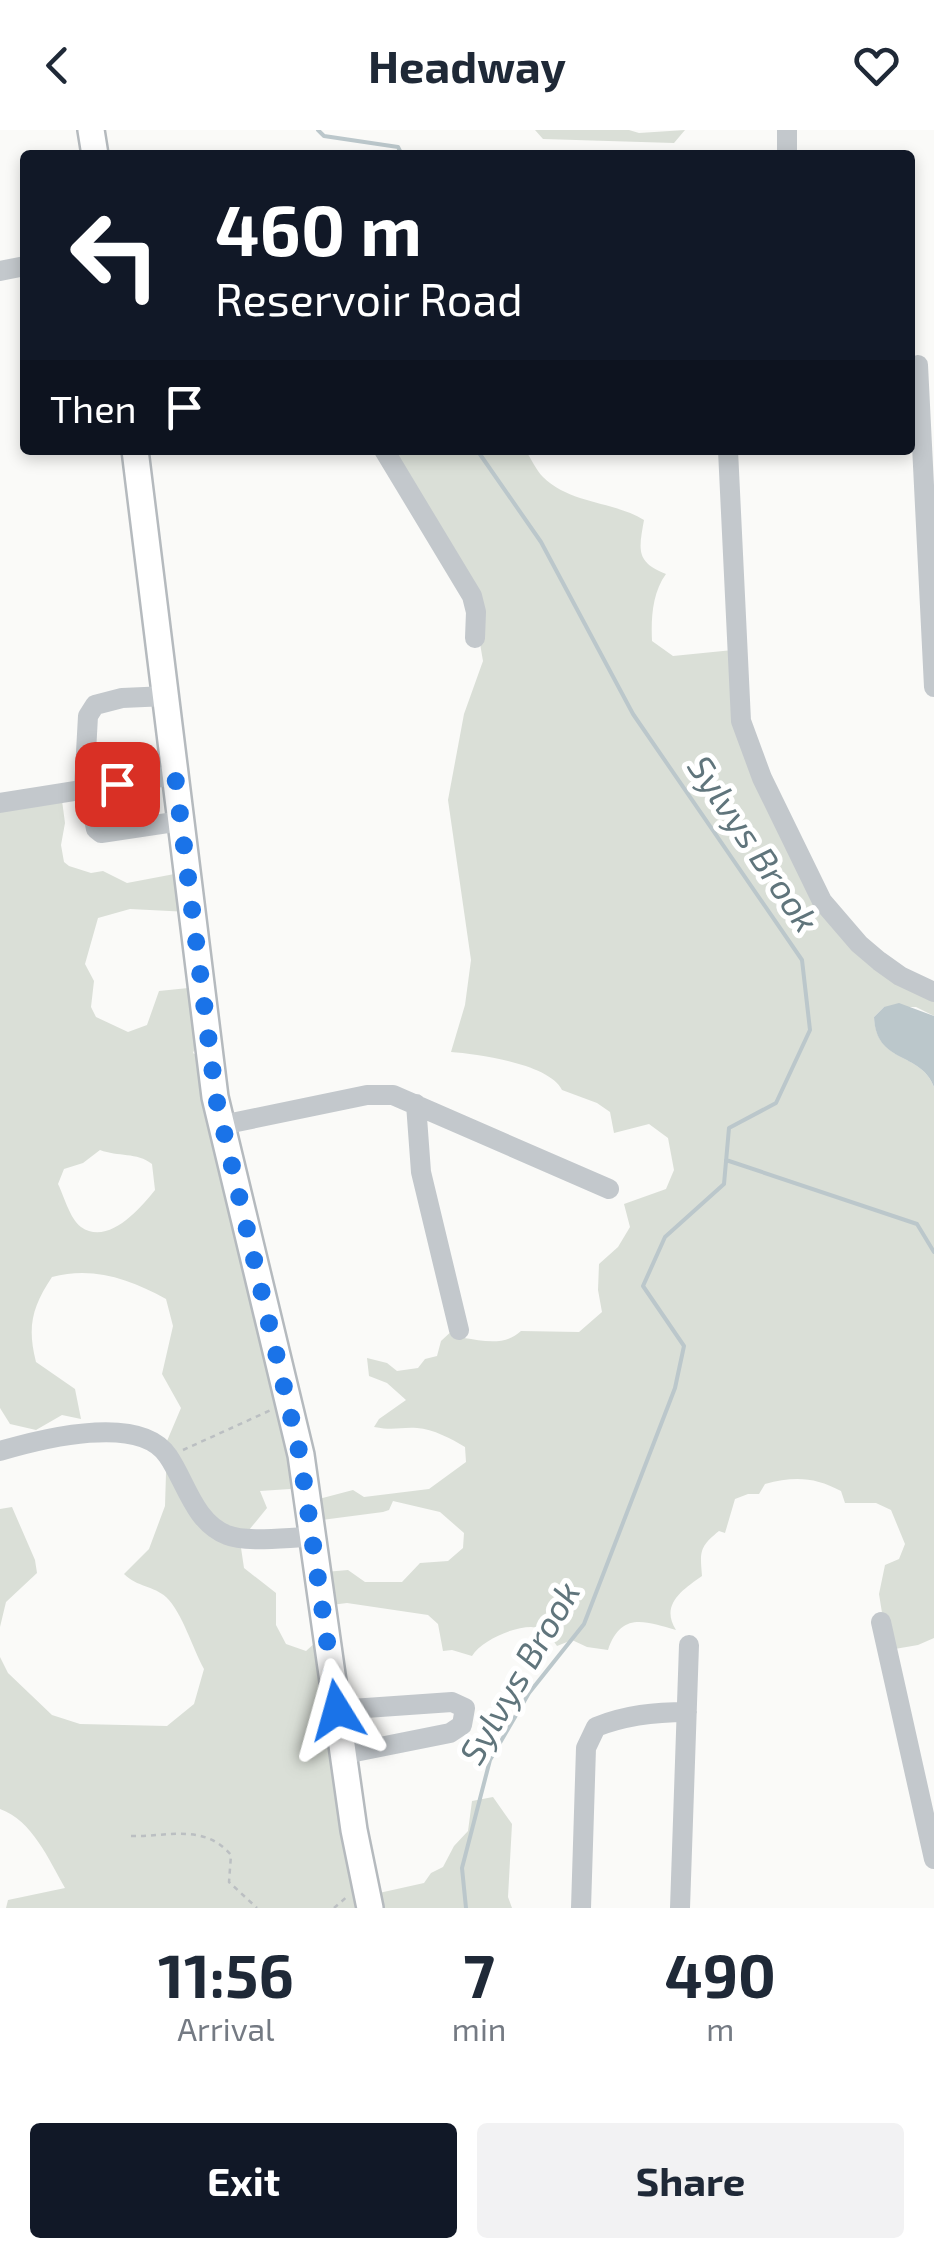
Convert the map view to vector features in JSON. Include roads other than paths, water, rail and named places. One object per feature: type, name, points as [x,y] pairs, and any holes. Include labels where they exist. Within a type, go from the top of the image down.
[{"type":"main road","points":[[136,455],[206,1035],[222,1125],[300,1455],[354,1830],[370,1908]]},
{"type":"street","points":[[921,364],[934,687]]},
{"type":"street","points":[[387,455],[466,586],[476,612],[475,638]]},
{"type":"street","points":[[728,455],[741,721],[762,778],[822,902],[859,944],[880,961],[900,976],[934,992]]},
{"type":"street","points":[[167,696],[122,698],[95,706],[88,716],[86,789],[96,830],[101,833],[181,821]]},
{"type":"street","points":[[0,803],[175,775]]},
{"type":"street","points":[[222,1125],[366,1095],[393,1095],[609,1189]]},
{"type":"street","points":[[416,1104],[421,1172],[459,1330]]},
{"type":"street","points":[[0,1451],[49,1440],[126,1432],[145,1436],[167,1453],[187,1494],[213,1527],[230,1537],[312,1537]]},
{"type":"street","points":[[881,1622],[934,1859]]},
{"type":"street","points":[[680,1908],[689,1645]]},
{"type":"street","points":[[337,1710],[452,1702],[465,1708],[462,1725],[450,1734],[345,1754]]},
{"type":"street","points":[[581,1908],[586,1748],[596,1727],[652,1712],[687,1712]]},
{"type":"waterway","name":"Sylvys Brook","points":[[318,130],[324,136],[400,150]]},
{"type":"waterway","name":"Sylvys Brook","points":[[466,1908],[462,1868],[490,1760],[529,1693],[584,1624],[675,1388],[684,1346],[643,1286],[665,1237],[724,1184],[729,1128],[776,1103],[810,1030],[802,960],[633,714],[541,542],[480,455]]},
{"type":"waterway","points":[[726,1160],[917,1224],[934,1252]]}]
